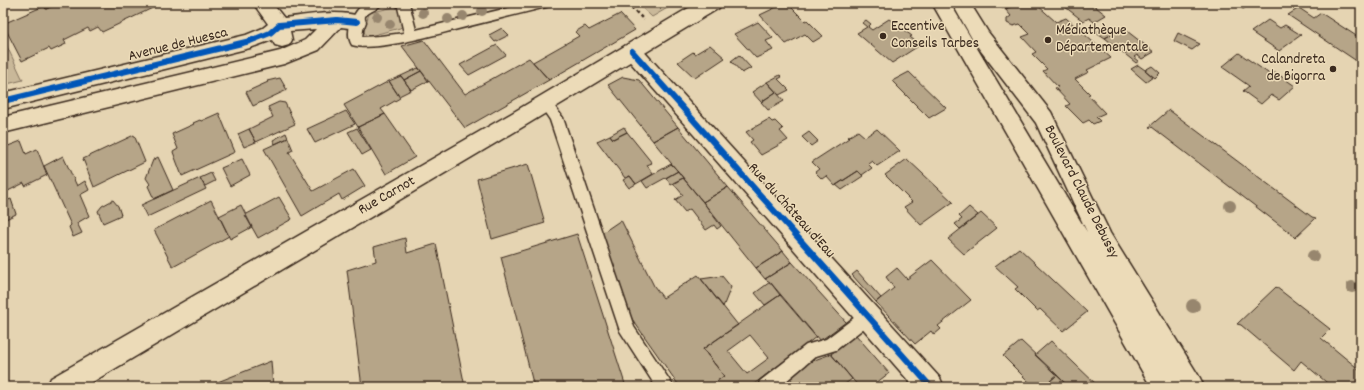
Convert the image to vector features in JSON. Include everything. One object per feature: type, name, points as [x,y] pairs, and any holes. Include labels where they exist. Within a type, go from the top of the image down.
[{"type":"main road","points":[[262,3],[279,25],[284,57]]},
{"type":"main road","name":"Rue Carnot","points":[[60,387],[545,104],[712,3]]},
{"type":"main road","name":"Boulevard Claude Debussy","points":[[941,3],[1165,387]]},
{"type":"main road","name":"Boulevard Claude Debussy","points":[[961,3],[981,37],[1044,118],[1102,240],[1191,387]]},
{"type":"main road","points":[[3,125],[284,57],[312,45],[336,11]]},
{"type":"main road","name":"Avenue de Huesca","points":[[3,101],[250,41],[270,33],[279,25],[336,11],[357,22]]},
{"type":"main road","name":"Rue du Château d'Eau","points":[[632,51],[931,387]]},
{"type":"lane","points":[[376,3],[362,10],[358,15],[356,42],[380,41],[411,36],[500,8],[546,3]]},
{"type":"lane","points":[[403,3],[411,36]]},
{"type":"lane","points":[[545,104],[556,118],[628,331],[666,387]]},
{"type":"lane","points":[[766,387],[812,350],[830,345],[868,316]]},
{"type":"shaded area","points":[[637,3],[676,3],[652,17]]},
{"type":"shaded area","points":[[394,7],[398,8],[405,23],[400,28],[366,37],[364,31],[369,13]]},
{"type":"shaded area","points":[[3,38],[23,80],[3,85]]},
{"type":"building","points":[[42,3],[60,3],[46,9]]},
{"type":"building","points":[[60,3],[163,3],[102,32],[98,27],[90,31],[88,28],[64,40],[66,44],[51,51],[49,48],[22,61],[3,24],[44,6],[46,9]]},
{"type":"building","points":[[787,3],[805,21],[807,20],[823,36],[813,42],[805,34],[786,44],[760,15]]},
{"type":"building","points":[[1003,3],[1010,3],[1013,6],[1005,9],[999,5]]},
{"type":"building","points":[[1019,3],[1035,3],[1056,22],[1066,18],[1111,58],[1087,70],[1089,72],[1075,79],[1090,94],[1088,95],[1105,113],[1096,117],[1100,121],[1093,124],[1089,120],[1083,123],[1066,106],[1070,104],[1055,88],[1058,87],[1043,71],[1047,69],[1032,54],[1036,52],[1022,37],[1030,34],[1020,24],[1013,26],[1007,23],[1007,19],[1011,16],[1005,9]]},
{"type":"building","points":[[1060,3],[1091,3],[1106,15],[1094,22],[1089,18],[1083,21]]},
{"type":"building","points":[[1235,3],[1253,3],[1243,9]]},
{"type":"building","points":[[1299,8],[1314,18],[1321,13],[1361,39],[1361,64],[1288,15]]},
{"type":"building","points":[[620,14],[635,30],[549,80],[533,62],[579,36],[575,32],[585,26],[589,30]]},
{"type":"building","points":[[889,19],[912,36],[910,37],[920,45],[892,63],[857,33],[867,27],[862,23],[866,20],[871,24],[868,27],[872,30]]},
{"type":"building","points":[[1268,20],[1280,28],[1285,25],[1301,35],[1279,51],[1251,32]]},
{"type":"building","points":[[758,22],[773,38],[766,41],[773,50],[756,58],[734,34]]},
{"type":"building","points":[[1105,26],[1114,33],[1105,38],[1096,32]]},
{"type":"building","points":[[502,28],[509,35],[495,42],[489,35]]},
{"type":"building","points":[[1123,28],[1154,52],[1142,59],[1137,55],[1134,57],[1139,61],[1136,63],[1105,38]]},
{"type":"building","points":[[1178,33],[1200,44],[1192,50],[1174,41]]},
{"type":"building","points":[[424,40],[465,94],[529,58],[549,80],[465,128],[402,46]]},
{"type":"building","points":[[497,45],[506,55],[469,75],[460,65]]},
{"type":"building","points":[[710,45],[725,58],[695,78],[678,62],[693,52],[695,54]]},
{"type":"building","points":[[1239,53],[1271,75],[1275,72],[1295,86],[1279,100],[1271,95],[1261,104],[1243,91],[1249,86],[1222,67]]},
{"type":"building","points":[[739,55],[751,68],[742,73],[731,61]]},
{"type":"building","points":[[1138,65],[1153,77],[1146,82],[1131,69]]},
{"type":"building","points":[[1152,66],[1160,73],[1155,78],[1145,70]]},
{"type":"building","points":[[418,68],[421,71],[404,80],[401,76]]},
{"type":"building","points":[[421,71],[428,81],[411,90],[404,80]]},
{"type":"building","points":[[909,72],[946,108],[929,118],[892,81]]},
{"type":"building","points":[[780,75],[782,77],[778,79],[789,90],[779,95],[767,82]]},
{"type":"building","points":[[401,76],[411,90],[399,96],[389,81]]},
{"type":"building","points":[[623,77],[639,80],[678,127],[653,141],[608,85]]},
{"type":"building","points":[[280,78],[287,90],[253,106],[246,92],[268,82],[267,81]]},
{"type":"building","points":[[389,81],[400,98],[381,109],[385,114],[358,127],[344,105]]},
{"type":"building","points":[[767,82],[776,92],[761,102],[752,92]]},
{"type":"building","points":[[776,92],[784,101],[768,110],[761,102]]},
{"type":"building","points":[[279,102],[285,103],[295,124],[256,142],[249,129],[273,117],[268,107]]},
{"type":"building","points":[[1169,110],[1312,217],[1316,218],[1295,238],[1152,127],[1149,127]]},
{"type":"building","points":[[346,111],[355,124],[315,143],[307,129]]},
{"type":"building","points":[[219,113],[235,152],[182,176],[173,152],[178,149],[172,134],[194,124],[193,123]]},
{"type":"building","points":[[385,114],[415,157],[386,174],[358,127]]},
{"type":"building","points":[[769,119],[772,122],[775,121],[783,129],[780,131],[788,140],[761,155],[750,142],[753,140],[746,132]]},
{"type":"building","points":[[624,127],[627,132],[613,139],[610,135]]},
{"type":"building","points":[[678,127],[728,187],[703,202],[653,141]]},
{"type":"building","points":[[357,128],[371,150],[362,155],[348,132]]},
{"type":"building","points":[[249,129],[256,142],[244,147],[238,134]]},
{"type":"building","points":[[877,129],[900,151],[877,166],[872,161],[868,164],[872,168],[862,175],[858,171],[835,186],[826,176],[822,179],[815,172],[819,169],[812,162],[849,138],[848,137],[858,131],[865,137]]},
{"type":"building","points":[[627,132],[652,163],[647,165],[653,174],[636,184],[630,176],[625,178],[597,141],[610,135],[613,139]]},
{"type":"building","points":[[809,132],[818,141],[811,146],[802,137]]},
{"type":"building","points":[[286,133],[288,138],[275,144],[273,140]]},
{"type":"building","points":[[134,135],[145,162],[94,187],[83,159]]},
{"type":"building","points":[[288,138],[293,150],[289,152],[313,191],[354,169],[365,186],[342,200],[339,194],[302,216],[264,149]]},
{"type":"building","points":[[21,141],[26,154],[37,149],[47,175],[25,186],[24,183],[8,191],[3,176],[3,148]]},
{"type":"building","points":[[63,156],[77,186],[85,181],[89,190],[80,195],[89,216],[77,223],[82,233],[73,237],[69,227],[71,225],[44,166]]},
{"type":"building","points":[[158,157],[173,190],[154,199],[148,186],[150,184],[146,178],[153,160]]},
{"type":"building","points":[[242,159],[250,175],[230,186],[221,168]]},
{"type":"building","points":[[907,159],[953,202],[921,225],[904,207],[912,202],[885,175]]},
{"type":"building","points":[[528,164],[545,223],[492,239],[477,179]]},
{"type":"building","points":[[671,164],[678,171],[647,188],[642,181]]},
{"type":"building","points":[[678,171],[683,178],[671,185],[666,178]]},
{"type":"building","points":[[858,171],[863,176],[842,190],[836,185]]},
{"type":"building","points":[[211,173],[215,181],[205,186],[200,178]]},
{"type":"building","points":[[630,176],[636,184],[629,188],[623,180]]},
{"type":"building","points":[[200,178],[206,189],[147,217],[141,205]]},
{"type":"building","points":[[683,178],[721,226],[717,229],[714,225],[706,230],[690,209],[685,212],[675,200],[683,195],[673,183]]},
{"type":"building","points":[[728,187],[783,251],[756,268],[703,202]]},
{"type":"building","points":[[279,197],[292,219],[258,238],[245,215]]},
{"type":"building","points":[[11,199],[16,214],[4,220],[3,202]]},
{"type":"building","points":[[113,200],[118,206],[121,215],[103,223],[98,211],[102,206]]},
{"type":"building","points":[[211,200],[229,236],[173,267],[154,230]]},
{"type":"building","points":[[241,205],[252,227],[230,239],[219,216]]},
{"type":"building","points":[[969,207],[978,215],[960,229],[955,224],[962,219],[959,216]]},
{"type":"building","points":[[981,213],[997,228],[964,254],[948,239]]},
{"type":"building","points":[[621,220],[654,286],[663,298],[698,275],[738,325],[703,349],[724,376],[709,387],[680,387],[623,306],[599,235]]},
{"type":"building","points":[[577,234],[626,387],[534,387],[501,257]]},
{"type":"building","points":[[405,238],[407,253],[436,244],[465,387],[362,387],[347,270],[376,261],[374,247]]},
{"type":"building","points":[[1019,248],[1087,312],[1063,331],[1040,309],[1037,311],[1015,289],[1018,287],[995,266]]},
{"type":"building","points":[[783,251],[792,262],[765,279],[756,268]]},
{"type":"building","points":[[932,260],[971,300],[938,326],[941,329],[934,335],[931,331],[915,344],[876,302],[894,288],[886,277],[897,268],[907,279]]},
{"type":"building","points":[[792,262],[846,322],[820,341],[770,282],[765,279]]},
{"type":"building","points":[[857,271],[881,298],[876,302],[852,275]]},
{"type":"building","points":[[722,276],[731,287],[723,307],[701,279]]},
{"type":"building","points":[[770,282],[780,295],[765,305],[755,293]]},
{"type":"building","points":[[1276,287],[1330,329],[1321,338],[1361,371],[1361,387],[1332,387],[1301,361],[1294,370],[1241,325],[1237,324]]},
{"type":"building","points":[[780,295],[816,337],[750,387],[709,387],[724,376],[703,349]],"holes":[[[750,335],[769,358],[747,374],[728,351]]]},
{"type":"building","points":[[856,335],[889,373],[871,387],[859,387],[831,354]]},
{"type":"building","points":[[1021,341],[1057,375],[1043,387],[1034,387],[1003,356]]},
{"type":"building","points":[[1051,341],[1099,387],[1069,387],[1035,355]]},
{"type":"building","points":[[831,354],[852,379],[841,387],[797,387],[790,378],[809,362]]},
{"type":"building","points":[[271,361],[273,387],[205,387]]},
{"type":"building","points":[[1057,375],[1069,387],[1043,387]]},
{"type":"cycle path","points":[[3,101],[250,41],[270,33],[279,25],[337,20],[357,22]]},
{"type":"cycle path","points":[[632,51],[931,387]]},
{"type":"place","name":"Eccentive Conseils Tarbes","points":[[883,36]]},
{"type":"place","name":"Médiathèque Départementale","points":[[1048,40]]},
{"type":"place","name":"Calandreta de Bigorra","points":[[1333,69]]}]
